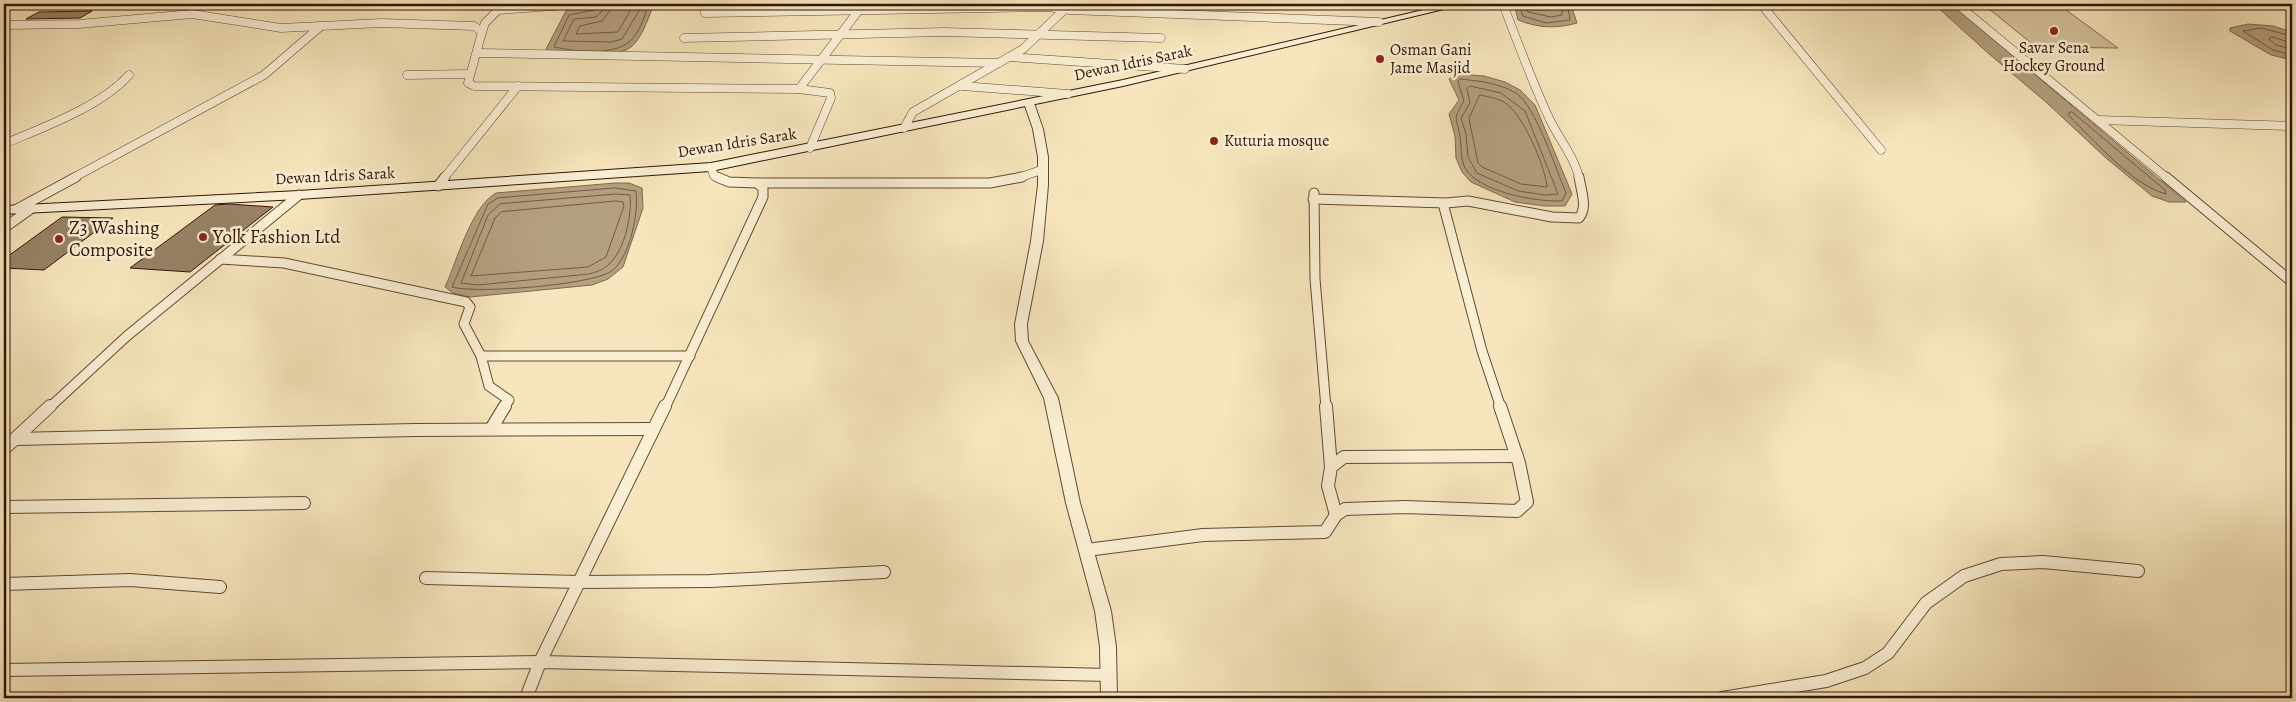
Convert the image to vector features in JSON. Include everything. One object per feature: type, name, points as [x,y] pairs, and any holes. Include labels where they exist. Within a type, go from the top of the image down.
[{"type":"main road","name":"Dewan Idris Sarak","points":[[4,210],[299,195],[711,167],[1186,69],[1458,4]]},
{"type":"street","points":[[642,4],[498,10],[485,23],[479,53],[469,74],[468,83],[474,86],[799,89],[830,93],[831,98],[810,148]]},
{"type":"street","points":[[695,4],[705,5],[704,13],[861,7],[1048,7],[1063,10],[1380,22]]},
{"type":"street","points":[[904,128],[913,112],[962,86],[1009,57],[1040,33],[1070,4]]},
{"type":"street","points":[[1436,4],[1458,4]]},
{"type":"street","points":[[1336,515],[1328,486],[1332,467],[1315,279],[1314,196],[1486,204],[1552,217],[1579,218],[1584,212],[1577,167],[1560,141],[1538,94],[1503,4]]},
{"type":"street","points":[[1761,4],[1829,84],[1881,150]]},
{"type":"street","points":[[1957,4],[2292,282]]},
{"type":"street","points":[[799,89],[861,7]]},
{"type":"street","points":[[4,25],[79,24],[192,14],[280,28],[381,23],[474,26],[485,23]]},
{"type":"street","points":[[17,209],[264,75],[321,26]]},
{"type":"street","points":[[474,26],[482,32]]},
{"type":"street","points":[[684,38],[944,32],[1040,33],[1161,38]]},
{"type":"street","points":[[479,53],[999,63]]},
{"type":"street","points":[[1009,57],[1186,69]]},
{"type":"street","points":[[407,75],[469,74]]},
{"type":"street","points":[[4,144],[95,100],[125,82],[129,75]]},
{"type":"street","points":[[438,186],[518,86]]},
{"type":"street","points":[[962,86],[1068,94]]},
{"type":"street","points":[[1029,102],[1035,119],[1044,169],[1039,218],[1021,324],[1022,341],[1052,398],[1073,503],[1103,611],[1108,647],[1110,698]]},
{"type":"street","points":[[2098,120],[2292,126]]},
{"type":"street","points":[[711,167],[714,176],[729,182],[757,184],[990,183],[1014,180],[1044,169]]},
{"type":"street","points":[[526,698],[540,662],[690,356],[752,217],[763,197],[763,188],[757,184]]},
{"type":"street","points":[[4,450],[127,336],[299,195]]},
{"type":"street","points":[[1087,550],[1202,535],[1324,532],[1336,515],[1345,509],[1405,507],[1474,511],[1517,511],[1527,502],[1517,456],[1482,351],[1450,234],[1444,207],[1446,203]]},
{"type":"street","points":[[4,228],[32,208]]},
{"type":"street","points":[[220,259],[284,263],[466,302],[470,307],[464,324],[482,356],[489,386],[509,400],[491,429]]},
{"type":"street","points":[[482,356],[690,356]]},
{"type":"street","points":[[15,439],[491,429],[653,429]]},
{"type":"street","points":[[1332,467],[1344,457],[1517,456]]},
{"type":"street","points":[[4,507],[304,503]]},
{"type":"street","points":[[1722,698],[1826,681],[1865,668],[1888,653],[1926,604],[1964,576],[2001,564],[2043,562],[2138,571]]},
{"type":"street","points":[[426,578],[578,582],[710,581],[884,572]]},
{"type":"street","points":[[4,584],[130,580],[220,587]]},
{"type":"street","points":[[4,670],[540,662],[1109,675]]},
{"type":"shaded area","points":[[1983,4],[2058,4],[2118,48],[2036,47]]},
{"type":"water","points":[[1514,4],[1580,4],[1572,8],[1577,23],[1554,27],[1533,25],[1518,20]]},
{"type":"water","points":[[1934,4],[1950,4],[1968,18],[2186,202],[2169,202],[2152,196],[2106,158],[2047,103]]},
{"type":"water","points":[[633,5],[653,6],[638,39],[631,47],[624,51],[591,54],[549,52],[546,49],[567,9]]},
{"type":"water","points":[[2248,24],[2273,26],[2292,32],[2292,60],[2271,55],[2230,31],[2230,28]]},
{"type":"water","points":[[1456,74],[1484,76],[1505,82],[1520,90],[1535,105],[1572,194],[1565,206],[1545,206],[1515,202],[1471,182],[1462,172],[1456,158],[1455,136],[1449,114],[1459,100],[1449,79]]},
{"type":"water","points":[[629,183],[642,188],[643,208],[623,267],[608,279],[592,285],[470,297],[453,293],[445,287],[472,222],[487,200],[496,193]]},
{"type":"building","points":[[92,11],[80,18],[26,19],[39,12]]},
{"type":"building","name":"Yolk Fashion Ltd","points":[[215,205],[273,207],[190,272],[130,268]]},
{"type":"building","name":"Z3 Washing Composite","points":[[62,217],[113,218],[44,270],[4,268],[4,259]]},
{"type":"place","name":"Savar Sena Hockey Ground","points":[[2054,31]]},
{"type":"place","name":"Osman Gani Jame Masjid","points":[[1380,59]]},
{"type":"place","name":"Kuturia mosque","points":[[1214,141]]},
{"type":"place","name":"Yolk Fashion Ltd","points":[[203,237]]},
{"type":"place","name":"Z3 Washing Composite","points":[[59,239]]}]
